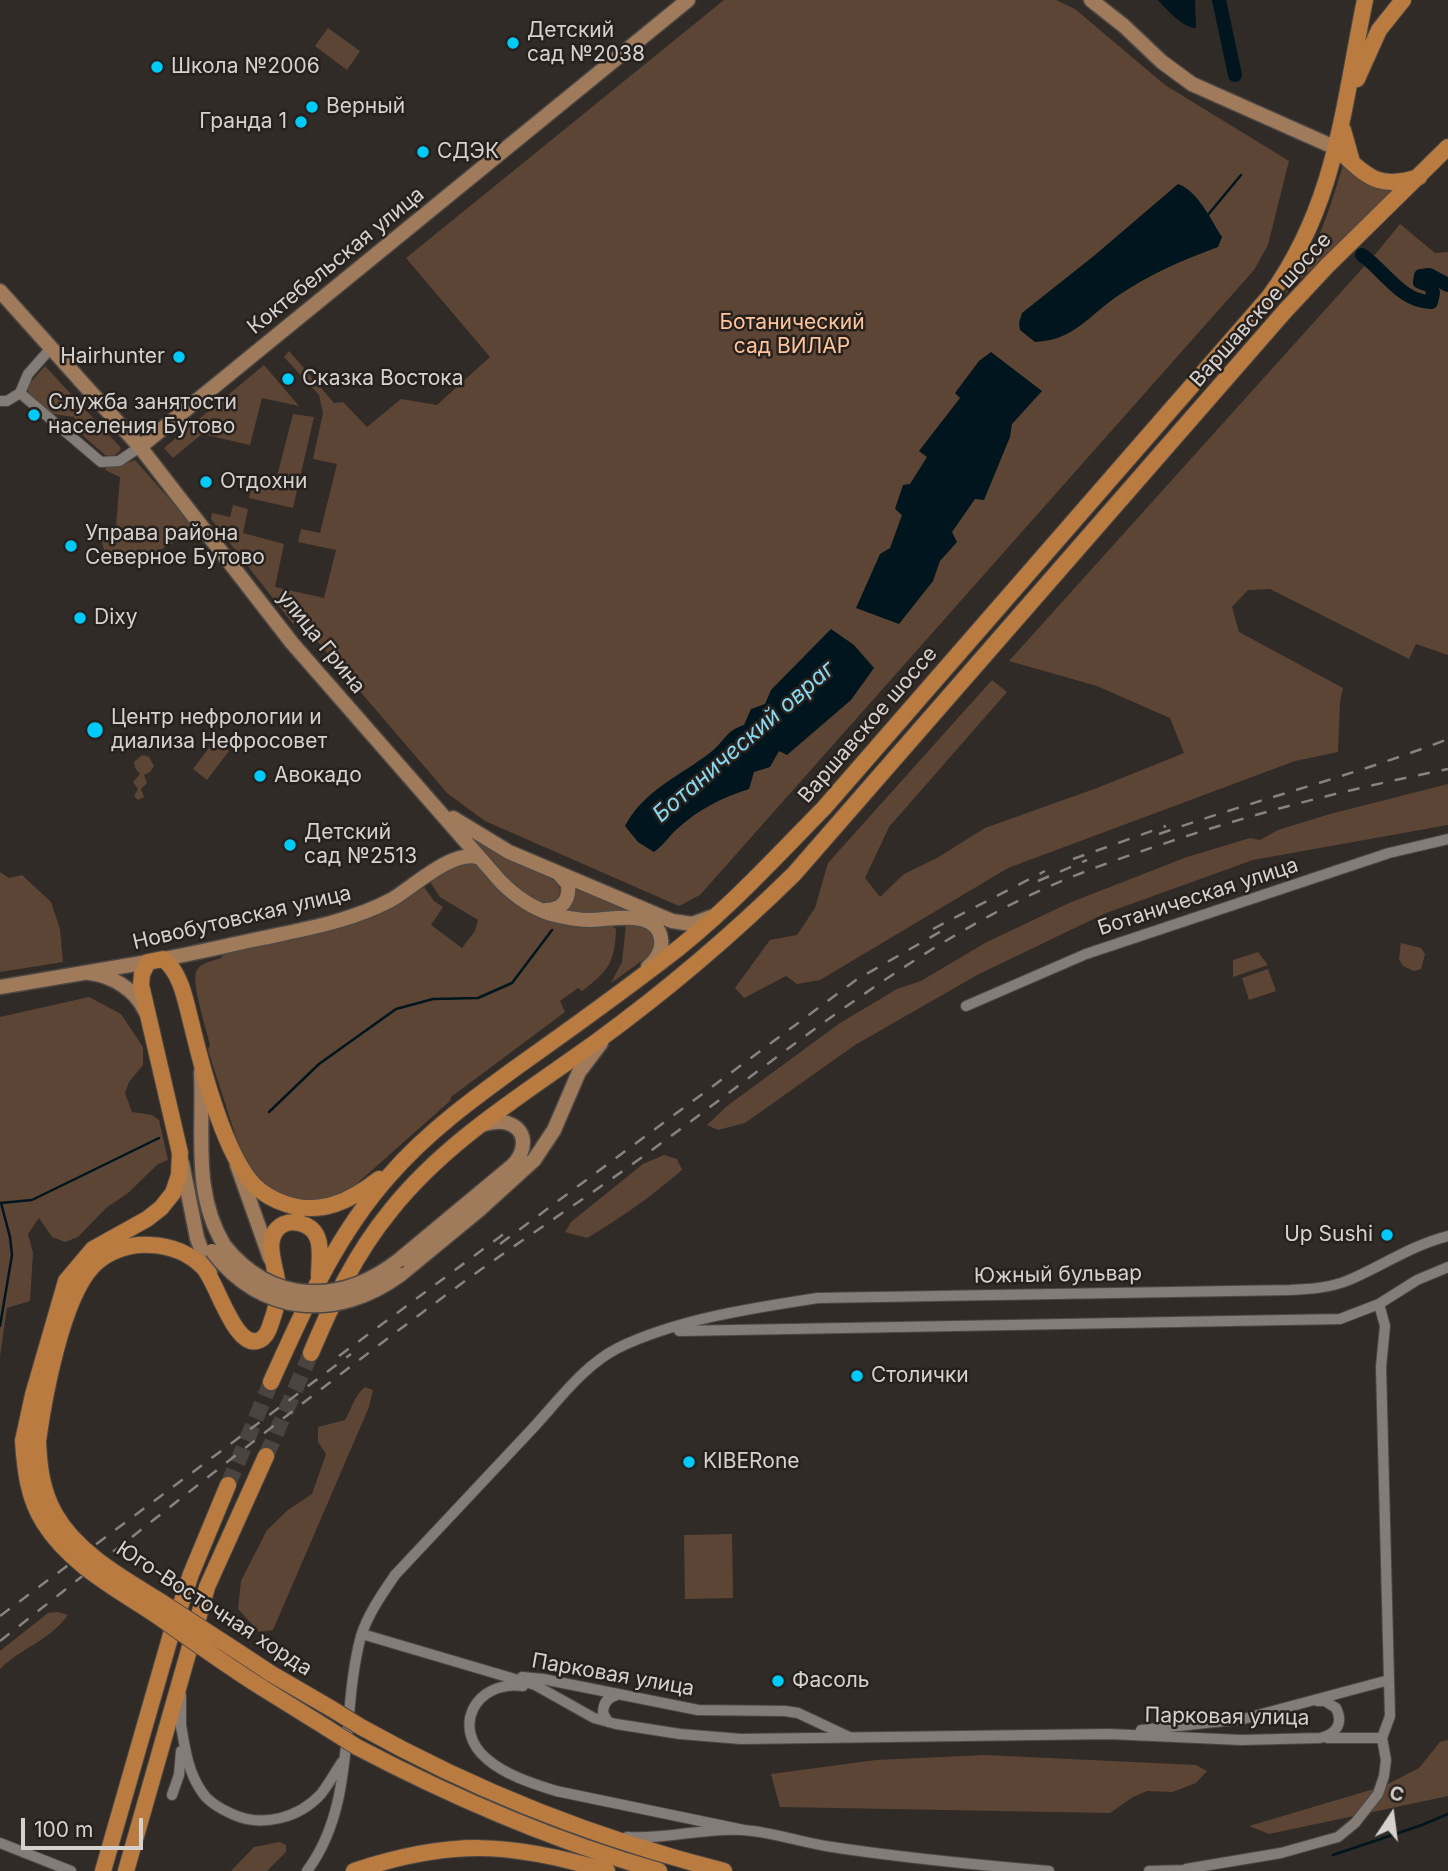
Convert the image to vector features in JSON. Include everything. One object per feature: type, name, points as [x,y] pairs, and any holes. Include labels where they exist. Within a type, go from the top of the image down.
[{"type":"main road","name":"Варшавское шоссе","points":[[271,1382],[318,1279],[360,1213],[403,1161],[458,1110],[666,958],[730,903],[824,808],[1269,297],[1309,229],[1326,186],[1344,112],[1365,0]]},
{"type":"main road","points":[[1352,162],[1343,135],[1344,112],[1379,30],[1403,0]]},
{"type":"main road","name":"Варшавское шоссе","points":[[311,1353],[335,1295],[365,1244],[421,1176],[479,1125],[617,1027],[749,918],[814,853],[1285,311],[1326,266],[1448,147]]},
{"type":"main road","points":[[1336,148],[1365,175],[1382,182],[1401,183],[1419,177]]},
{"type":"main road","points":[[180,1153],[141,979],[155,960],[175,971],[199,1056],[233,1153],[245,1174],[262,1192],[281,1203],[314,1209],[336,1205],[349,1199],[403,1161]]},
{"type":"main road","name":"Юго-Восточная хорда","points":[[180,1153],[179,1175],[173,1193],[161,1208],[147,1219],[93,1249],[66,1281],[33,1395],[31,1441],[45,1493],[56,1516],[71,1535],[120,1575],[271,1673],[419,1760],[474,1786],[594,1833],[724,1871]]},
{"type":"main road","points":[[210,1273],[238,1332],[246,1340],[256,1342],[266,1335],[277,1303],[278,1283],[273,1265],[272,1241],[276,1231],[290,1222],[310,1227],[317,1237],[318,1279]]},
{"type":"main road","name":"Юго-Восточная хорда","points":[[210,1273],[183,1251],[161,1245],[141,1244],[111,1253],[92,1266],[72,1299],[31,1441],[25,1472],[31,1496],[42,1521],[56,1540],[99,1577],[261,1687],[357,1746],[410,1775],[525,1826],[659,1871]]},
{"type":"main road","points":[[126,1871],[207,1587],[266,1456]]},
{"type":"main road","points":[[103,1871],[172,1631],[191,1574],[228,1485]]},
{"type":"main road","points":[[354,1871],[411,1853],[468,1847],[537,1853],[607,1871]]},
{"type":"street","name":"Коктебельская улица","points":[[140,447],[688,0]]},
{"type":"street","points":[[1091,0],[1184,79],[1336,148]]},
{"type":"street","points":[[1297,130],[1322,134],[1333,126],[1344,112]]},
{"type":"street","name":"улица Грина","points":[[0,291],[140,447],[292,643],[421,794],[455,824],[559,875],[679,923],[700,922],[730,903]]},
{"type":"street","points":[[0,401],[6,401],[20,393],[28,374],[51,348]]},
{"type":"street","points":[[20,393],[101,462],[119,461],[140,447]]},
{"type":"street","name":"улица Грина","points":[[455,824],[466,842],[512,893],[535,907],[575,919],[638,919],[652,923],[661,939],[658,955],[654,962],[621,992]]},
{"type":"street","points":[[450,861],[455,845],[455,824]]},
{"type":"street","name":"Ботаническая улица","points":[[966,1006],[1098,950],[1389,853],[1448,839]]},
{"type":"street","points":[[450,861],[466,842]]},
{"type":"street","points":[[450,861],[465,856],[480,858]]},
{"type":"street","name":"Новобутовская улица","points":[[0,987],[199,952],[298,931],[360,914],[396,897],[450,861]]},
{"type":"street","points":[[535,907],[550,911],[564,904],[568,896],[568,884],[559,875]]},
{"type":"street","points":[[184,997],[185,970],[199,952]]},
{"type":"street","points":[[74,973],[93,973],[121,985],[138,999],[149,1023]]},
{"type":"street","points":[[189,1198],[198,1224],[218,1248],[259,1277],[281,1287],[300,1292],[322,1293],[346,1289],[400,1268],[461,1225],[534,1160],[554,1130],[579,1072],[598,1045],[617,1027]]},
{"type":"street","points":[[199,1056],[203,1190],[218,1248]]},
{"type":"street","points":[[400,1268],[520,1156],[524,1147],[523,1137],[514,1127],[500,1122],[479,1125]]},
{"type":"street","points":[[180,1153],[197,1238],[210,1273]]},
{"type":"street","points":[[233,1153],[273,1265]]},
{"type":"street","name":"Южный бульвар","points":[[307,1871],[325,1843],[339,1799],[354,1673],[362,1634],[377,1601],[395,1575],[566,1392],[597,1363],[617,1349],[661,1331],[755,1308],[818,1298],[1277,1291],[1324,1287],[1346,1282],[1419,1245],[1448,1236]]},
{"type":"street","name":"Южный бульвар","points":[[661,1331],[1340,1319],[1379,1304],[1417,1280],[1448,1267]]},
{"type":"street","points":[[1149,1871],[1190,1870],[1281,1853],[1338,1837],[1355,1823],[1378,1794],[1386,1760],[1382,1738],[1389,1725],[1390,1716],[1381,1367],[1385,1331],[1379,1304]]},
{"type":"street","points":[[362,1634],[507,1676]]},
{"type":"street","points":[[172,1796],[180,1763],[181,1676]]},
{"type":"street","name":"Парковая улица","points":[[507,1676],[539,1688],[594,1718],[608,1722],[681,1734],[741,1739],[1109,1734],[1241,1740],[1320,1738],[1331,1736],[1340,1722],[1336,1708],[1325,1701],[1317,1700],[1229,1722],[1109,1734]]},
{"type":"street","name":"Парковая улица","points":[[507,1676],[543,1679],[698,1710],[785,1711],[805,1717],[852,1739]]},
{"type":"street","points":[[1317,1700],[1389,1680]]},
{"type":"street","points":[[539,1688],[508,1684],[496,1687],[484,1693],[475,1704],[471,1715],[473,1740],[487,1760],[527,1781],[556,1791],[812,1844],[872,1853],[1049,1871]]},
{"type":"street","points":[[608,1722],[603,1713],[604,1704],[611,1696],[618,1695]]},
{"type":"street","points":[[793,1740],[804,1735],[807,1726],[805,1717]]},
{"type":"street","points":[[181,1725],[187,1762],[203,1795],[227,1811],[254,1821],[271,1821],[292,1815],[308,1805],[321,1793],[344,1758]]},
{"type":"street","points":[[1320,1738],[1382,1738]]},
{"type":"street","points":[[594,1833],[643,1839],[696,1832],[744,1830]]},
{"type":"street","points":[[0,1843],[71,1871]]},
{"type":"green space","name":"Ботанический сад ВИЛАР","points":[[724,0],[1056,0],[1075,9],[1165,85],[1289,161],[1268,245],[1254,270],[700,895],[679,906],[485,821],[447,793],[299,620],[293,624],[211,519],[212,513],[230,517],[233,505],[248,509],[243,533],[284,544],[275,587],[324,598],[336,550],[298,542],[301,529],[320,533],[337,464],[313,459],[323,413],[319,395],[284,357],[289,351],[334,403],[343,402],[367,427],[401,399],[437,405],[490,357],[406,258]]},
{"type":"green space","points":[[328,28],[360,51],[347,70],[315,46]]},
{"type":"green space","points":[[1343,165],[1368,185],[1392,192],[1283,296],[1313,249]]},
{"type":"green space","points":[[1400,224],[1435,253],[1448,252],[1448,655],[1416,644],[1409,659],[1270,589],[1248,590],[1232,607],[1239,632],[1343,688],[1338,752],[1295,761],[1008,868],[820,980],[797,984],[786,976],[744,998],[735,988],[770,940],[797,935],[815,908],[828,863],[992,680],[1007,692],[889,827],[865,878],[880,897],[904,874],[937,858],[985,828],[1184,753],[1170,718],[1097,686],[1009,661]]},
{"type":"green space","points":[[264,365],[299,406],[262,398],[250,445],[202,434],[173,458],[164,448]]},
{"type":"green space","points":[[45,366],[121,448],[118,452],[112,456],[105,455],[80,433],[74,417],[53,414],[28,395],[28,385]]},
{"type":"green space","points":[[293,414],[314,417],[293,508],[249,498],[254,475],[276,480]]},
{"type":"green space","points":[[135,460],[191,525],[186,535],[148,556],[128,563],[108,562],[101,540],[115,540],[120,477],[105,470],[107,465],[118,466]]},
{"type":"green space","points":[[215,740],[229,751],[207,780],[193,769]]},
{"type":"green space","points":[[142,755],[149,757],[154,766],[144,775],[147,783],[141,789],[144,797],[138,800],[134,796],[138,789],[133,782],[140,774],[134,762]]},
{"type":"green space","points":[[1448,784],[1448,825],[1253,860],[1106,913],[979,974],[855,1045],[745,1123],[718,1130],[707,1125],[727,1106],[840,1023],[897,989],[921,981],[985,943],[1069,903],[1187,857],[1250,838],[1260,840],[1278,830],[1330,814]]},
{"type":"green space","points":[[472,839],[550,877],[560,890],[557,898],[551,902],[543,902],[516,889],[499,873]]},
{"type":"green space","points":[[474,861],[514,902],[609,924],[616,929],[612,958],[604,972],[582,991],[578,988],[560,1001],[565,1012],[451,1097],[450,1101],[353,1187],[321,1202],[290,1201],[258,1182],[242,1156],[208,1050],[210,1045],[195,976],[199,967],[221,958],[224,953],[375,917],[424,887],[434,901],[443,907],[431,925],[462,948],[475,931],[478,920],[440,897],[430,882],[447,867]]},
{"type":"green space","points":[[0,872],[9,878],[22,875],[51,902],[60,929],[63,962],[0,972]]},
{"type":"green space","points":[[571,885],[634,911],[591,913],[561,909]]},
{"type":"green space","points":[[626,924],[645,926],[657,939],[650,955],[611,983],[622,962]]},
{"type":"green space","points":[[1401,943],[1421,948],[1425,954],[1421,969],[1414,971],[1403,966],[1399,959]]},
{"type":"green space","points":[[1258,952],[1268,965],[1233,977],[1233,960]]},
{"type":"green space","points":[[1268,969],[1276,991],[1249,1000],[1242,978]]},
{"type":"green space","points":[[89,997],[121,1014],[143,1047],[143,1065],[129,1082],[125,1093],[132,1112],[152,1115],[159,1120],[168,1160],[158,1164],[128,1193],[106,1208],[78,1237],[65,1242],[52,1237],[39,1218],[28,1234],[33,1253],[30,1301],[7,1308],[0,1356],[0,1017]]},
{"type":"green space","points":[[664,1155],[677,1159],[682,1170],[659,1189],[587,1238],[565,1232],[571,1222],[643,1164]]},
{"type":"green space","points":[[365,1387],[373,1390],[369,1407],[273,1630],[259,1632],[238,1609],[241,1581],[267,1530],[288,1510],[312,1494],[326,1454],[318,1442],[318,1427],[345,1420]]},
{"type":"green space","points":[[732,1534],[733,1598],[685,1599],[684,1535]]},
{"type":"green space","points":[[48,1613],[68,1615],[52,1632],[0,1669],[0,1651]]},
{"type":"green space","points":[[1448,1740],[1448,1796],[1269,1834],[1249,1826],[1384,1786],[1419,1768],[1440,1742]]},
{"type":"green space","points":[[985,1755],[1196,1765],[1207,1771],[1196,1783],[1172,1792],[1147,1791],[1110,1813],[780,1807],[771,1774],[876,1760]]},
{"type":"green space","points":[[280,1842],[286,1845],[286,1852],[267,1871],[231,1871],[254,1847]]},
{"type":"water","points":[[1158,0],[1195,0],[1196,28],[1181,22]]},
{"type":"water","points":[[1178,184],[1198,199],[1209,215],[1222,237],[1218,247],[1143,280],[1061,337],[1035,342],[1020,330],[1022,313]]},
{"type":"water","points":[[991,352],[1042,391],[1012,424],[1010,437],[984,500],[975,499],[952,532],[957,542],[940,561],[933,581],[899,624],[856,608],[880,554],[890,548],[902,515],[895,509],[903,485],[910,484],[927,457],[919,451],[960,398],[955,393],[979,361]]},
{"type":"water","points":[[831,629],[854,645],[874,668],[851,700],[787,755],[779,751],[770,767],[754,772],[749,789],[702,810],[677,829],[654,852],[638,842],[625,826],[642,803],[664,784],[716,748],[729,733],[744,725],[751,709],[765,704],[771,690]]},
{"type":"waterway","points":[[1219,0],[1235,75]]},
{"type":"waterway","name":"Ботанический овраг","points":[[1207,216],[1241,175]]},
{"type":"waterway","points":[[1362,255],[1402,291],[1420,301],[1431,302],[1433,293],[1431,286],[1420,282],[1421,276],[1429,275],[1448,285]]},
{"type":"waterway","name":"Ботанический овраг","points":[[269,1112],[319,1064],[396,1009],[433,999],[478,998],[512,983],[552,930]]},
{"type":"waterway","name":"Ботанический овраг","points":[[0,1203],[32,1200],[159,1138]]},
{"type":"waterway","points":[[0,1326],[12,1255],[1,1203]]},
{"type":"waterway","points":[[1333,1855],[1448,1814]]},
{"type":"tunnel","points":[[266,1456],[311,1353]]},
{"type":"tunnel","points":[[228,1485],[271,1382]]},
{"type":"railway","points":[[1159,834],[1376,765],[1448,739]]},
{"type":"railway","points":[[0,1641],[236,1455],[476,1273],[645,1155],[821,1024],[911,962],[1006,907],[1099,866],[1229,823],[1301,803],[1448,769]]},
{"type":"railway","points":[[1073,859],[1166,826]]},
{"type":"railway","points":[[1038,881],[1087,860]]},
{"type":"railway","points":[[933,929],[1045,871]]},
{"type":"railway","points":[[500,1244],[856,980],[945,929]]},
{"type":"railway","points":[[339,1356],[505,1233]]},
{"type":"railway","points":[[0,1616],[351,1354]]},
{"type":"place","name":"Детский сад №2038","points":[[513,43]]},
{"type":"place","name":"Школа №2006","points":[[157,67]]},
{"type":"place","name":"Верный","points":[[312,107]]},
{"type":"place","name":"Гранда 1","points":[[301,122]]},
{"type":"place","name":"СДЭК","points":[[423,152]]},
{"type":"place","name":"Hairhunter","points":[[179,357]]},
{"type":"place","name":"Сказка Востока","points":[[288,379]]},
{"type":"place","name":"Служба занятости населения Бутово","points":[[34,415]]},
{"type":"place","name":"Отдохни","points":[[206,482]]},
{"type":"place","name":"Управа района Северное Бутово","points":[[71,546]]},
{"type":"place","name":"Dixy","points":[[80,618]]},
{"type":"place","name":"Центр нефрологии и диализа Нефросовет","points":[[95,730]]},
{"type":"place","name":"Авокадо","points":[[260,776]]},
{"type":"place","name":"Детский сад №2513","points":[[290,845]]},
{"type":"place","name":"Up Sushi","points":[[1387,1235]]},
{"type":"place","name":"Столички","points":[[857,1376]]},
{"type":"place","name":"KIBERone","points":[[689,1462]]},
{"type":"place","name":"Фасоль","points":[[778,1681]]}]
